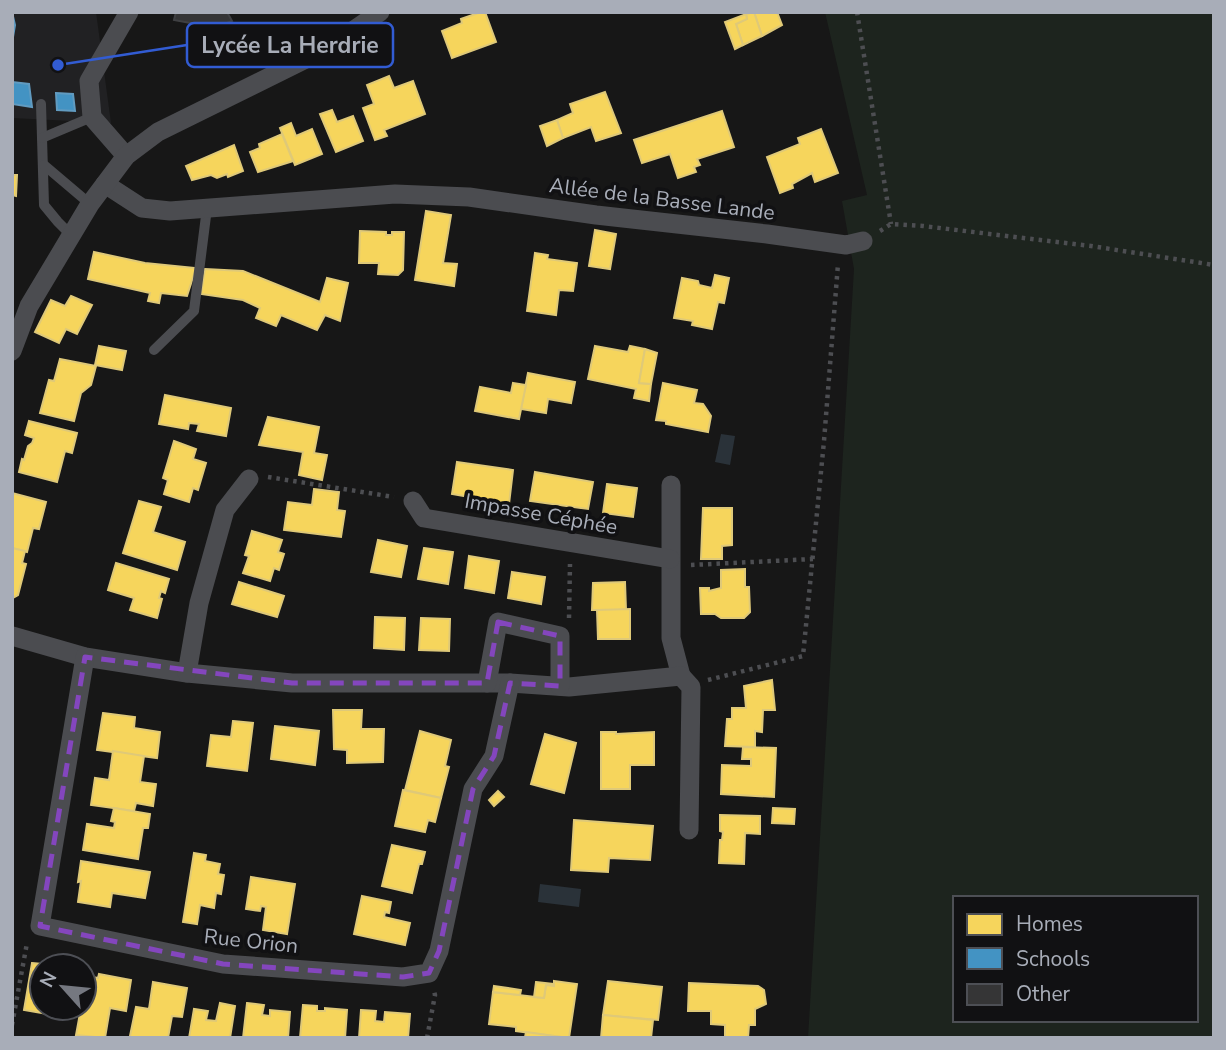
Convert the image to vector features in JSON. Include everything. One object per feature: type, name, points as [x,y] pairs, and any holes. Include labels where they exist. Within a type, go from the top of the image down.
[{"type":"street","points":[[126,156],[92,117],[89,81],[129,12]]},
{"type":"street","points":[[12,351],[29,306],[90,204],[126,156],[158,132],[328,48],[380,12]]},
{"type":"street","name":"Allée de la Basse Lande","points":[[105,184],[142,208],[170,211],[395,194],[469,197],[846,245],[863,241]]},
{"type":"street","points":[[187,673],[199,603],[225,510],[249,478]]},
{"type":"street","points":[[671,485],[671,638],[686,681],[689,830]]},
{"type":"street","name":"Impasse Céphée","points":[[413,501],[424,518],[670,559]]},
{"type":"street","points":[[487,683],[498,622],[560,636],[560,686]]},
{"type":"street","points":[[12,636],[85,657],[187,673],[292,683],[510,683],[560,686],[686,681]]},
{"type":"street","points":[[40,926],[85,657]]},
{"type":"street","points":[[429,973],[439,951],[473,789],[494,756],[510,683]]},
{"type":"street","name":"Rue Orion","points":[[40,926],[223,964],[403,977],[429,973]]},
{"type":"lane","points":[[41,104],[44,205],[71,235]]},
{"type":"lane","points":[[42,138],[92,117]]},
{"type":"lane","points":[[44,165],[90,204]]},
{"type":"lane","points":[[155,350],[194,311],[207,208]]},
{"type":"path","points":[[858,12],[891,224]]},
{"type":"path","points":[[863,241],[891,224],[923,226],[1091,246],[1214,265]]},
{"type":"path","points":[[686,681],[715,677],[803,656],[839,244]]},
{"type":"path","points":[[249,478],[271,476],[413,501]]},
{"type":"path","points":[[560,636],[569,626],[571,542]]},
{"type":"path","points":[[670,559],[680,565],[813,559]]},
{"type":"path","points":[[12,1025],[28,938],[40,926]]},
{"type":"path","points":[[427,1038],[435,995],[429,973]]},
{"type":"highlighted area","points":[[498,622],[560,636],[560,686],[510,683],[494,756],[473,789],[439,951],[429,973],[403,977],[223,964],[40,926],[85,657],[292,683],[487,683]]},
{"type":"shaded area","points":[[12,12],[96,12],[111,123],[12,118]]},
{"type":"shaded area","points":[[825,12],[1214,12],[1214,1038],[808,1038],[854,269],[842,201],[867,195]]},
{"type":"shaded area","points":[[721,434],[735,436],[730,465],[715,462]]},
{"type":"shaded area","points":[[540,884],[581,889],[579,907],[538,902]]},
{"type":"building: Homes","points":[[485,12],[496,42],[452,58],[442,31],[462,23],[461,19]]},
{"type":"building: Homes","points":[[754,12],[777,12],[782,25],[762,36]]},
{"type":"building: Homes","points":[[754,12],[762,36],[743,45],[736,24],[747,19],[746,14]]},
{"type":"building: Homes","points":[[746,14],[747,19],[736,24],[743,45],[735,49],[725,22]]},
{"type":"building: Homes","points":[[389,76],[394,88],[413,81],[425,114],[384,130],[387,136],[375,140],[363,108],[374,104],[367,85]]},
{"type":"building: Homes","points":[[605,92],[621,133],[596,141],[591,127],[563,138],[557,120],[573,113],[570,104]]},
{"type":"building: Homes","points":[[332,110],[337,122],[353,116],[363,141],[336,152],[320,114]]},
{"type":"building: Homes","points":[[722,111],[734,147],[697,159],[700,165],[694,167],[696,172],[678,178],[670,154],[642,163],[634,140]]},
{"type":"building: Homes","points":[[557,120],[563,138],[547,146],[540,126]]},
{"type":"building: Homes","points":[[291,123],[296,136],[312,129],[322,154],[295,165],[280,128]]},
{"type":"building: Homes","points":[[821,129],[838,173],[815,182],[812,173],[792,184],[793,188],[780,193],[767,157],[800,144],[798,138]]},
{"type":"building: Homes","points":[[282,134],[293,161],[258,172],[250,152],[260,148],[259,144]]},
{"type":"building: Homes","points":[[234,145],[243,171],[228,177],[227,174],[217,178],[211,175],[192,180],[186,166]]},
{"type":"building: Homes","points":[[12,175],[17,175],[16,196],[12,195]]},
{"type":"building: Homes","points":[[426,211],[451,215],[443,263],[457,264],[454,286],[415,280]]},
{"type":"building: Homes","points":[[595,230],[616,234],[610,269],[589,266]]},
{"type":"building: Homes","points":[[360,231],[386,232],[386,235],[404,232],[403,270],[398,275],[378,274],[379,263],[359,263]]},
{"type":"building: Homes","points":[[94,252],[145,263],[196,268],[187,296],[161,293],[159,303],[148,301],[150,293],[88,279]]},
{"type":"building: Homes","points":[[535,253],[548,255],[547,259],[577,263],[573,291],[559,290],[556,315],[527,311]]},
{"type":"building: Homes","points":[[205,269],[243,271],[320,302],[327,278],[348,283],[340,321],[325,315],[317,330],[281,315],[276,326],[256,318],[260,308],[243,300],[201,294]]},
{"type":"building: Homes","points":[[715,275],[729,278],[724,303],[718,302],[712,329],[692,325],[693,321],[674,318],[682,278],[698,281],[699,285],[712,288]]},
{"type":"building: Homes","points":[[71,296],[92,305],[77,334],[66,329],[59,343],[35,332],[51,300],[65,306]]},
{"type":"building: Homes","points":[[99,346],[126,351],[122,370],[95,365]]},
{"type":"building: Homes","points":[[595,346],[628,352],[630,346],[645,349],[639,383],[651,384],[649,401],[634,398],[636,389],[588,379]]},
{"type":"building: Homes","points":[[645,349],[657,353],[651,384],[639,383]]},
{"type":"building: Homes","points":[[60,359],[96,366],[91,385],[81,393],[74,421],[40,413],[49,380],[54,381]]},
{"type":"building: Homes","points":[[528,373],[575,382],[571,403],[548,399],[546,413],[521,409]]},
{"type":"building: Homes","points":[[513,383],[526,385],[519,419],[475,411],[480,387],[511,393]]},
{"type":"building: Homes","points":[[663,383],[697,390],[694,403],[703,404],[711,416],[708,432],[656,420]]},
{"type":"building: Homes","points":[[165,395],[231,408],[226,436],[197,431],[199,424],[189,423],[188,429],[159,424]]},
{"type":"building: Homes","points":[[268,417],[319,427],[314,453],[327,455],[322,480],[299,475],[303,452],[259,445]]},
{"type":"building: Homes","points":[[29,421],[77,433],[72,453],[65,451],[57,482],[19,472],[22,459],[24,460],[28,446],[34,438],[25,435]]},
{"type":"building: Homes","points":[[174,441],[196,449],[193,459],[206,463],[198,490],[193,488],[189,502],[164,494],[168,480],[163,478]]},
{"type":"building: Homes","points":[[457,462],[513,470],[509,504],[452,494]]},
{"type":"building: Homes","points":[[535,472],[593,482],[588,509],[530,501]]},
{"type":"building: Homes","points":[[607,484],[637,488],[633,517],[603,513]]},
{"type":"building: Homes","points":[[314,489],[339,492],[337,510],[345,511],[341,537],[284,530],[288,502],[312,505]]},
{"type":"building: Homes","points":[[12,493],[46,502],[39,529],[33,528],[27,552],[12,548]]},
{"type":"building: Homes","points":[[139,501],[161,507],[153,532],[185,542],[177,570],[123,553]]},
{"type":"building: Homes","points":[[703,508],[732,508],[732,545],[722,546],[722,559],[701,559]]},
{"type":"building: Homes","points":[[252,531],[282,540],[278,552],[284,554],[279,570],[274,568],[270,581],[243,573],[249,556],[245,555]]},
{"type":"building: Homes","points":[[378,540],[407,546],[401,577],[371,572]]},
{"type":"building: Homes","points":[[12,548],[25,551],[22,563],[26,564],[18,595],[13,598],[12,603]]},
{"type":"building: Homes","points":[[424,548],[453,552],[448,584],[418,579]]},
{"type":"building: Homes","points":[[469,556],[499,561],[494,593],[465,588]]},
{"type":"building: Homes","points":[[116,563],[169,579],[165,593],[161,591],[159,598],[162,599],[157,618],[130,610],[134,598],[108,590]]},
{"type":"building: Homes","points":[[745,569],[750,612],[744,618],[721,618],[715,614],[701,614],[700,588],[709,588],[709,591],[721,588],[721,570]]},
{"type":"building: Homes","points":[[512,572],[545,577],[541,604],[508,598]]},
{"type":"building: Homes","points":[[239,582],[284,596],[277,617],[232,604]]},
{"type":"building: Homes","points":[[625,582],[626,610],[592,610],[593,583]]},
{"type":"building: Homes","points":[[630,609],[630,639],[598,639],[597,610]]},
{"type":"building: Homes","points":[[375,617],[405,618],[404,650],[374,648]]},
{"type":"building: Homes","points":[[421,618],[450,619],[449,651],[419,650]]},
{"type":"building: Homes","points":[[772,680],[775,710],[763,710],[762,732],[755,731],[755,747],[725,746],[727,719],[732,719],[732,708],[746,708],[744,686]]},
{"type":"building: Homes","points":[[333,710],[362,710],[361,729],[384,729],[383,762],[347,763],[347,750],[334,749]]},
{"type":"building: Homes","points":[[103,713],[135,717],[134,728],[160,732],[157,758],[97,750]]},
{"type":"building: Homes","points":[[233,721],[253,723],[247,771],[207,766],[211,735],[231,737]]},
{"type":"building: Homes","points":[[275,726],[319,731],[315,765],[271,759]]},
{"type":"building: Homes","points":[[420,731],[451,740],[445,766],[449,767],[441,798],[405,790]]},
{"type":"building: Homes","points":[[601,732],[654,732],[654,765],[630,765],[630,789],[601,789]]},
{"type":"building: Homes","points":[[545,734],[576,743],[564,793],[531,784]]},
{"type":"building: Homes","points":[[743,747],[776,748],[774,797],[721,794],[722,765],[751,766],[751,759],[742,759]]},
{"type":"building: Homes","points":[[113,751],[144,756],[140,782],[156,784],[153,806],[136,803],[134,811],[91,805],[95,778],[109,780]]},
{"type":"building: Homes","points":[[403,790],[441,798],[435,822],[428,820],[425,832],[395,826]]},
{"type":"building: Homes","points":[[498,791],[504,797],[494,806],[489,800]]},
{"type":"building: Homes","points":[[114,808],[150,814],[148,828],[143,828],[138,859],[83,850],[87,824],[114,828],[115,822],[111,821]]},
{"type":"building: Homes","points":[[773,808],[795,809],[794,824],[772,823]]},
{"type":"building: Homes","points":[[720,815],[760,816],[760,834],[745,833],[744,864],[719,863],[723,832],[720,831]]},
{"type":"building: Homes","points":[[574,820],[653,826],[650,860],[609,858],[608,872],[571,870]]},
{"type":"building: Homes","points":[[392,845],[425,852],[412,893],[382,886]]},
{"type":"building: Homes","points":[[194,853],[206,855],[205,861],[220,864],[218,874],[224,875],[221,894],[216,893],[214,908],[200,905],[197,924],[183,922]]},
{"type":"building: Homes","points":[[81,861],[150,872],[145,898],[112,893],[110,907],[78,902]]},
{"type":"building: Homes","points":[[251,877],[295,884],[287,934],[263,930],[266,907],[261,906],[260,911],[246,909]]},
{"type":"building: Homes","points":[[362,896],[391,902],[389,913],[385,912],[384,917],[410,923],[405,945],[354,934]]},
{"type":"building: Homes","points":[[99,974],[131,980],[126,1011],[110,1008],[105,1038],[76,1035],[78,1022],[98,1022]]},
{"type":"building: Homes","points":[[554,981],[577,984],[569,1038],[516,1031],[516,1027],[489,1024],[493,992],[544,998],[546,985],[554,986]]},
{"type":"building: Homes","points":[[608,981],[662,987],[658,1020],[603,1015]]},
{"type":"building: Homes","points":[[153,982],[187,988],[182,1017],[172,1016],[168,1038],[132,1038],[130,1036],[136,1007],[149,1009]]},
{"type":"building: Homes","points":[[536,982],[554,984],[546,985],[544,998],[534,997]]},
{"type":"building: Homes","points":[[689,983],[758,986],[764,990],[766,1004],[755,1009],[755,1025],[749,1025],[748,1038],[725,1038],[725,1025],[711,1024],[711,1011],[688,1011]]},
{"type":"building: Homes","points":[[28,986],[28,1011],[24,1010]]},
{"type":"building: Homes","points":[[494,986],[521,990],[520,995],[493,992]]},
{"type":"building: Homes","points":[[220,1003],[235,1006],[230,1038],[189,1038],[194,1009],[208,1011],[206,1020],[216,1021]]},
{"type":"building: Homes","points":[[247,1003],[264,1005],[262,1015],[270,1016],[270,1010],[290,1012],[288,1038],[243,1038]]},
{"type":"building: Homes","points":[[303,1005],[317,1006],[317,1011],[325,1011],[325,1008],[347,1010],[345,1038],[300,1038]]},
{"type":"building: Homes","points":[[361,1010],[376,1011],[375,1021],[384,1022],[385,1012],[410,1014],[408,1038],[359,1038]]},
{"type":"building: Homes","points":[[603,1015],[653,1020],[651,1038],[601,1038]]},
{"type":"building: Homes","points":[[526,1032],[568,1038],[525,1037]]},
{"type":"building: Schools","points":[[12,12],[15,25],[12,43]]},
{"type":"building: Schools","points":[[12,82],[29,84],[32,107],[12,104]]},
{"type":"building: Schools","points":[[56,93],[73,94],[75,111],[57,110]]},
{"type":"building: Other","points":[[176,12],[227,12],[232,21],[206,31],[201,25],[174,20]]},
{"type":"place","name":"Lycée La Herdrie","points":[[58,65]]}]
